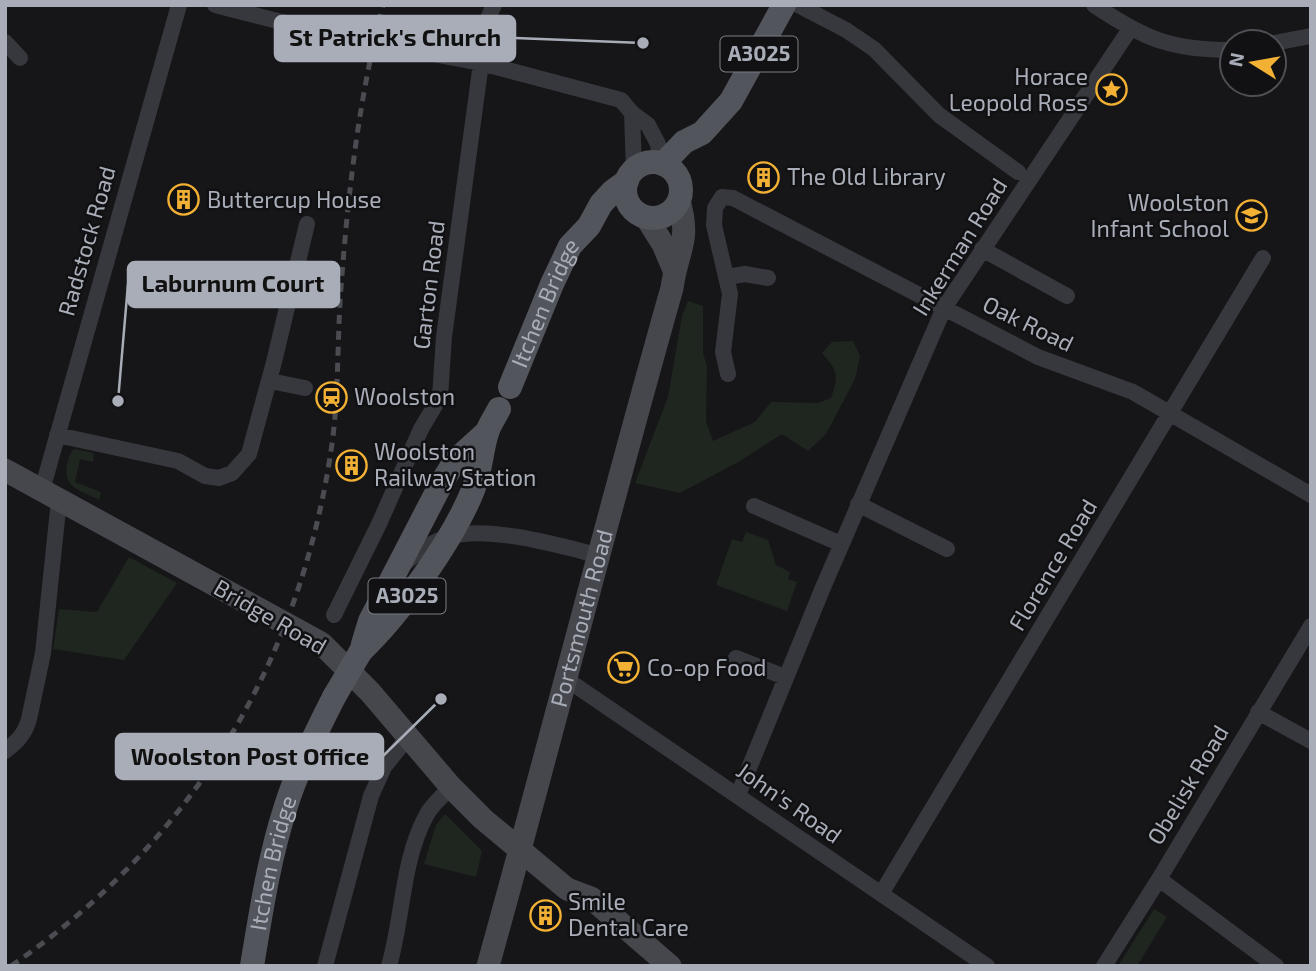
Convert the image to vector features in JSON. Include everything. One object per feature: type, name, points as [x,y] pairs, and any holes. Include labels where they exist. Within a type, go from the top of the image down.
[{"type":"main road","name":"A3025","points":[[670,177],[684,142],[702,133],[725,109],[739,89],[784,5]]},
{"type":"main road","points":[[649,162],[670,177],[666,214],[644,216],[628,203],[626,196],[630,175],[649,162]]},
{"type":"main road","name":"Itchen Bridge","points":[[361,651],[383,630],[449,536],[468,503],[480,474],[487,432],[505,398],[570,246],[589,226],[601,204],[630,175]]},
{"type":"main road","name":"Itchen Bridge","points":[[589,226],[644,216]]},
{"type":"main road","name":"Itchen Bridge","points":[[252,966],[262,906],[286,806],[311,744],[361,651],[370,621],[454,461],[487,432]]},
{"type":"street","name":"Radstock Road","points":[[5,751],[17,743],[27,729],[42,658],[50,495],[57,435],[179,5]]},
{"type":"street","points":[[215,5],[325,33],[475,62],[621,100],[632,113],[648,124],[670,177]]},
{"type":"street","name":"Garton Road","points":[[334,615],[379,524],[421,429],[440,397],[444,337],[475,62],[494,5]]},
{"type":"street","points":[[798,5],[846,30],[874,49],[939,115],[1018,172]]},
{"type":"street","points":[[1094,5],[1130,29],[1155,40],[1181,47],[1218,49]]},
{"type":"street","name":"Inkerman Road","points":[[738,795],[841,544],[944,308],[1130,29]]},
{"type":"street","points":[[1288,40],[1311,36]]},
{"type":"street","points":[[5,42],[20,58]]},
{"type":"street","points":[[630,175],[632,113]]},
{"type":"street","name":"Portsmouth Road","points":[[488,966],[683,244],[685,228],[670,177]]},
{"type":"street","name":"Oak Road","points":[[727,277],[714,225],[715,208],[722,197],[733,198],[1038,357],[1133,392],[1311,495]]},
{"type":"street","points":[[644,216],[663,244],[674,270]]},
{"type":"street","points":[[57,435],[178,461],[205,476],[219,478],[232,473],[249,454],[270,382],[307,224]]},
{"type":"street","points":[[982,249],[1067,296]]},
{"type":"street","name":"Florence Road","points":[[881,894],[1263,258]]},
{"type":"street","points":[[728,374],[723,352],[730,295],[727,277],[745,274],[768,278]]},
{"type":"street","points":[[270,382],[306,388]]},
{"type":"street","name":"Bridge Road","points":[[5,470],[321,643],[370,692],[451,788],[483,819],[568,888],[591,898],[670,966]]},
{"type":"street","points":[[858,504],[947,549]]},
{"type":"street","points":[[754,506],[841,544]]},
{"type":"street","points":[[398,569],[428,546],[449,536],[464,534],[503,536],[597,555]]},
{"type":"street","name":"Obelisk Road","points":[[1104,966],[1310,627]]},
{"type":"street","points":[[736,658],[785,677]]},
{"type":"street","name":"John's Road","points":[[566,679],[987,966]]},
{"type":"street","points":[[1258,712],[1311,741]]},
{"type":"street","points":[[326,966],[370,796],[384,767],[408,737]]},
{"type":"street","points":[[389,966],[396,943],[406,882],[422,824],[427,813],[451,788]]},
{"type":"street","points":[[1159,878],[1276,966]]},
{"type":"shaded area","points":[[688,301],[703,306],[703,353],[707,366],[706,421],[713,441],[755,422],[771,402],[818,403],[831,398],[835,374],[822,353],[832,342],[853,341],[860,356],[855,379],[826,434],[808,451],[782,434],[740,461],[680,493],[635,483],[668,397],[682,316]]},
{"type":"shaded area","points":[[74,449],[94,453],[93,462],[80,459],[75,482],[101,492],[99,500],[75,488],[68,479],[67,465]]},
{"type":"shaded area","points":[[746,532],[768,540],[776,565],[790,572],[788,579],[797,582],[787,611],[716,585],[732,539],[742,542]]},
{"type":"shaded area","points":[[129,557],[177,583],[124,660],[53,649],[59,609],[97,612]]},
{"type":"shaded area","points":[[445,814],[482,851],[476,877],[424,864],[436,825]]},
{"type":"shaded area","points":[[1154,909],[1167,917],[1137,966],[1118,966]]},
{"type":"railway","points":[[11,966],[76,917],[134,862],[184,803],[228,740],[265,672],[294,600],[317,524],[332,444],[341,288],[351,181],[367,75],[383,5]]},
{"type":"place","name":"St Patrick's Church","points":[[643,43]]},
{"type":"place","name":"Horace Leopold Ross","points":[[1111,90]]},
{"type":"place","name":"The Old Library","points":[[764,177]]},
{"type":"place","name":"Buttercup House","points":[[184,200]]},
{"type":"place","name":"Woolston Infant School","points":[[1252,216]]},
{"type":"place","name":"Woolston","points":[[331,397]]},
{"type":"place","name":"Laburnum Court","points":[[118,401]]},
{"type":"place","name":"Woolston Railway Station","points":[[351,465]]},
{"type":"place","name":"Co-op Food","points":[[624,668]]},
{"type":"place","name":"Woolston Post Office","points":[[441,699]]},
{"type":"place","name":"Smile Dental Care","points":[[545,915]]}]
